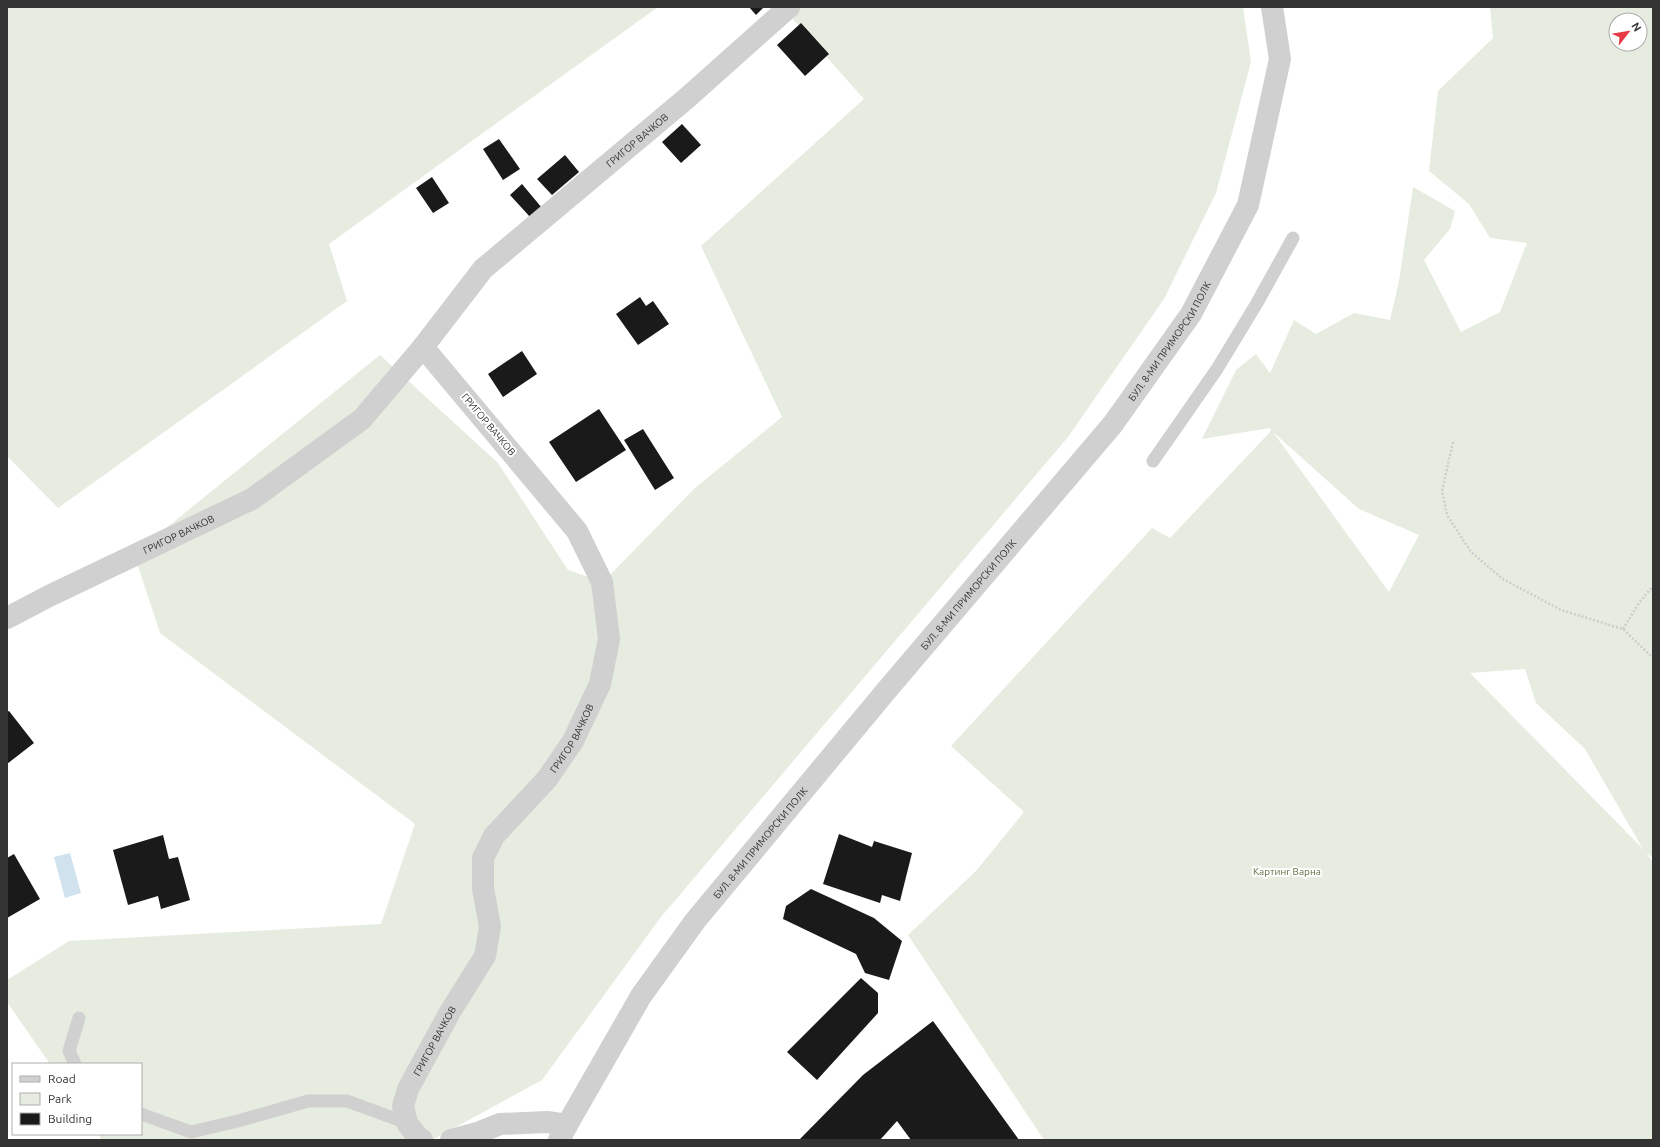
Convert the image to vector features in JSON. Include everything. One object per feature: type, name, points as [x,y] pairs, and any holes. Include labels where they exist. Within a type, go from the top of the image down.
[{"type":"street","name":"ГРИГОР ВАЧКОВ","points":[[7,618],[49,596],[252,500],[362,419],[423,347],[483,269],[687,98],[789,7]]},
{"type":"street","name":"БУЛ. 8-МИ ПРИМОРСКИ ПОЛК","points":[[563,1132],[641,996],[695,921],[886,690],[1113,424],[1191,314],[1248,205],[1280,59],[1272,7]]},
{"type":"street","name":"ГРИГОР ВАЧКОВ","points":[[407,1123],[403,1106],[408,1089],[450,1012],[485,956],[490,928],[483,888],[483,858],[494,836],[547,779],[574,741],[600,684],[609,639],[602,582],[577,531],[423,347]]},
{"type":"street","points":[[451,1140],[485,1134],[500,1124],[547,1122],[563,1132]]},
{"type":"street","points":[[407,1123],[422,1140]]},
{"type":"lane","points":[[1153,461],[1217,369],[1257,303],[1293,238]]},
{"type":"lane","points":[[75,1063],[69,1051],[79,1018]]},
{"type":"lane","points":[[142,1114],[191,1132],[238,1122],[308,1101],[347,1100],[407,1123]]},
{"type":"path","points":[[1453,442],[1442,491],[1447,515],[1472,552],[1503,579],[1561,610],[1623,628],[1653,658]]},
{"type":"path","points":[[1623,628],[1639,603],[1653,586]]},
{"type":"green space","points":[[7,7],[658,7],[329,244],[347,301],[58,508],[7,456]]},
{"type":"green space","points":[[782,7],[1243,7],[1251,62],[1216,193],[1164,299],[1068,437],[661,917],[542,1080],[432,1140],[102,1140],[99,1135],[142,1135],[142,1063],[49,1063],[7,1002],[7,980],[69,941],[381,924],[415,824],[160,633],[134,554],[380,355],[498,463],[568,570],[603,582],[695,488],[782,417],[701,246],[864,99]]},
{"type":"green space","name":"Картинг Варна","points":[[1490,7],[1653,7],[1653,858],[1646,853],[1653,862],[1653,1140],[1044,1140],[908,935],[976,871],[1024,812],[951,746],[1152,528],[1170,538],[1271,431],[1270,428],[1202,439],[1236,370],[1256,354],[1270,373],[1294,320],[1316,334],[1354,313],[1390,320],[1399,281],[1413,187],[1455,211],[1450,229],[1424,260],[1461,332],[1500,312],[1527,243],[1490,238],[1469,204],[1429,171],[1438,91],[1493,38]],"holes":[[[1273,432],[1359,509],[1419,535],[1389,592]],[[1525,669],[1536,703],[1585,749],[1643,849],[1470,673]]]},
{"type":"water","points":[[70,853],[81,893],[65,898],[54,857]]},
{"type":"building","points":[[749,7],[764,7],[756,15]]},
{"type":"building","points":[[801,23],[829,54],[805,76],[777,45]]},
{"type":"building","points":[[682,124],[701,145],[681,163],[662,142]]},
{"type":"building","points":[[499,139],[520,169],[503,180],[483,149]]},
{"type":"building","points":[[565,155],[579,172],[552,195],[537,179]]},
{"type":"building","points":[[432,177],[449,203],[433,213],[416,188]]},
{"type":"building","points":[[522,184],[542,208],[531,218],[510,195]]},
{"type":"building","points":[[640,297],[646,306],[653,301],[669,324],[638,345],[616,314]]},
{"type":"building","points":[[522,351],[537,374],[503,397],[488,374]]},
{"type":"building","points":[[599,409],[626,450],[576,482],[549,442]]},
{"type":"building","points":[[643,429],[674,478],[655,490],[624,440]]},
{"type":"building","points":[[9,711],[34,743],[7,764],[7,712]]},
{"type":"building","points":[[839,834],[872,847],[874,841],[912,853],[900,901],[882,895],[880,903],[823,884]]},
{"type":"building","points":[[163,835],[169,859],[178,857],[190,900],[161,909],[158,896],[128,905],[113,850]]},
{"type":"building","points":[[14,854],[40,899],[7,918],[7,858]]},
{"type":"building","points":[[811,889],[874,918],[902,941],[889,980],[865,973],[856,954],[783,919],[786,906]]},
{"type":"building","points":[[861,978],[878,993],[878,1013],[817,1080],[787,1052]]},
{"type":"building","points":[[933,1021],[1019,1140],[911,1140],[897,1121],[880,1140],[799,1140],[863,1075]]}]
